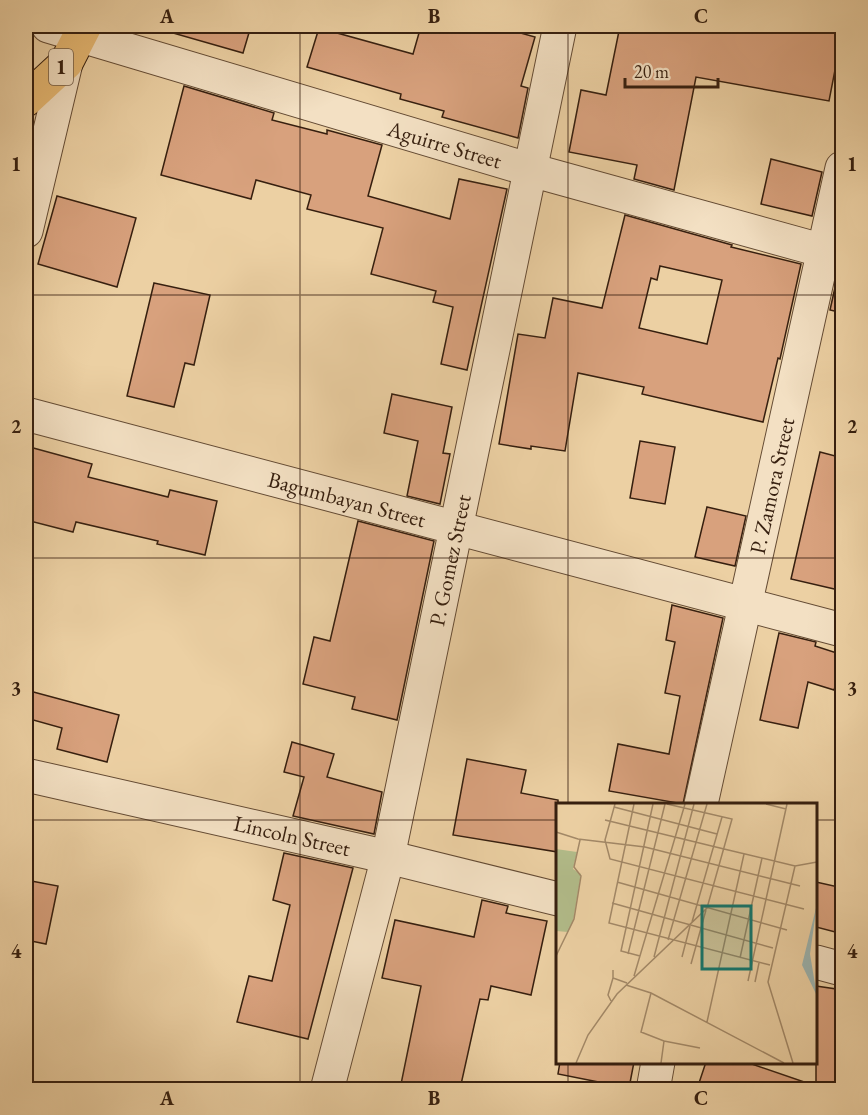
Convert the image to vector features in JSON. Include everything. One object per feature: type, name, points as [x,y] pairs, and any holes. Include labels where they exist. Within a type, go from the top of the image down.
[{"type":"main road","name":"1","points":[[26,100],[77,41]]},
{"type":"street","name":"Aguirre Street","points":[[48,26],[77,41],[834,253]]},
{"type":"street","name":"P. Gomez Street","points":[[327,1089],[388,857],[560,26]]},
{"type":"street","points":[[26,231],[77,41]]},
{"type":"street","name":"P. Zamora Street","points":[[701,803],[746,603],[834,253],[843,168]]},
{"type":"street","name":"Bagumbayan Street","points":[[26,414],[843,630]]},
{"type":"street","name":"Lincoln Street","points":[[26,775],[556,898]]},
{"type":"street","points":[[817,962],[843,969]]},
{"type":"street","points":[[653,1089],[658,1064]]},
{"type":"building","points":[[174,26],[251,26],[243,53],[173,33]]},
{"type":"building","points":[[421,26],[495,26],[535,37],[521,86],[528,88],[518,138],[442,117],[444,111],[400,99],[401,94],[307,67],[319,28],[413,54]]},
{"type":"building","points":[[620,26],[802,26],[842,34],[829,101],[696,77],[674,190],[634,179],[637,165],[569,152],[581,90],[606,95]]},
{"type":"building","points":[[184,86],[274,113],[272,120],[327,134],[327,130],[382,145],[368,196],[450,219],[459,179],[507,189],[467,370],[441,364],[453,307],[433,302],[436,291],[371,274],[383,228],[307,209],[311,195],[256,180],[251,199],[161,175]]},
{"type":"building","points":[[771,159],[822,172],[812,216],[761,204]]},
{"type":"building","points":[[57,196],[136,218],[117,287],[38,264]]},
{"type":"building","points":[[625,215],[732,245],[731,247],[801,264],[763,422],[642,394],[644,387],[578,373],[565,451],[499,444],[518,334],[545,338],[553,298],[602,308]],"holes":[[[660,266],[722,280],[707,344],[639,328],[651,278],[657,280]]]},
{"type":"building","points":[[838,274],[843,274],[843,313],[830,310]]},
{"type":"building","points":[[154,283],[210,295],[194,365],[185,363],[174,407],[127,396]]},
{"type":"building","points":[[392,394],[452,407],[443,453],[450,454],[440,504],[407,496],[418,441],[384,433]]},
{"type":"building","points":[[640,441],[675,447],[665,504],[630,498]]},
{"type":"building","points":[[26,446],[92,464],[88,477],[168,497],[170,490],[217,501],[205,555],[157,544],[158,541],[76,522],[73,532],[26,520]]},
{"type":"building","points":[[820,452],[843,458],[843,591],[791,579]]},
{"type":"building","points":[[707,507],[746,516],[735,566],[695,557]]},
{"type":"building","points":[[358,521],[434,541],[397,720],[352,709],[355,697],[303,684],[314,637],[330,641]]},
{"type":"building","points":[[672,605],[723,618],[683,803],[609,791],[618,744],[669,754],[680,696],[665,693],[675,642],[666,640]]},
{"type":"building","points":[[779,633],[816,642],[815,646],[843,655],[834,690],[808,682],[798,728],[760,720]]},
{"type":"building","points":[[26,690],[119,715],[107,762],[57,749],[62,728],[26,718]]},
{"type":"building","points":[[292,742],[334,754],[327,777],[382,792],[374,834],[293,816],[304,777],[284,772]]},
{"type":"building","points":[[467,759],[526,770],[521,793],[558,800],[556,803],[556,852],[453,835]]},
{"type":"building","points":[[284,853],[353,868],[308,1039],[237,1022],[249,976],[272,981],[290,905],[273,900]]},
{"type":"building","points":[[26,880],[58,886],[46,944],[26,940]]},
{"type":"building","points":[[817,882],[843,888],[843,934],[817,927]]},
{"type":"building","points":[[482,900],[508,906],[506,913],[547,921],[531,995],[491,986],[488,1000],[480,999],[460,1089],[400,1089],[421,986],[382,978],[395,920],[474,937]]},
{"type":"building","points":[[817,986],[843,990],[843,1051],[835,1089],[816,1089]]},
{"type":"building","points":[[560,1064],[634,1064],[629,1088],[558,1074]]},
{"type":"building","points":[[705,1064],[752,1064],[813,1085],[812,1089],[697,1089]]}]
